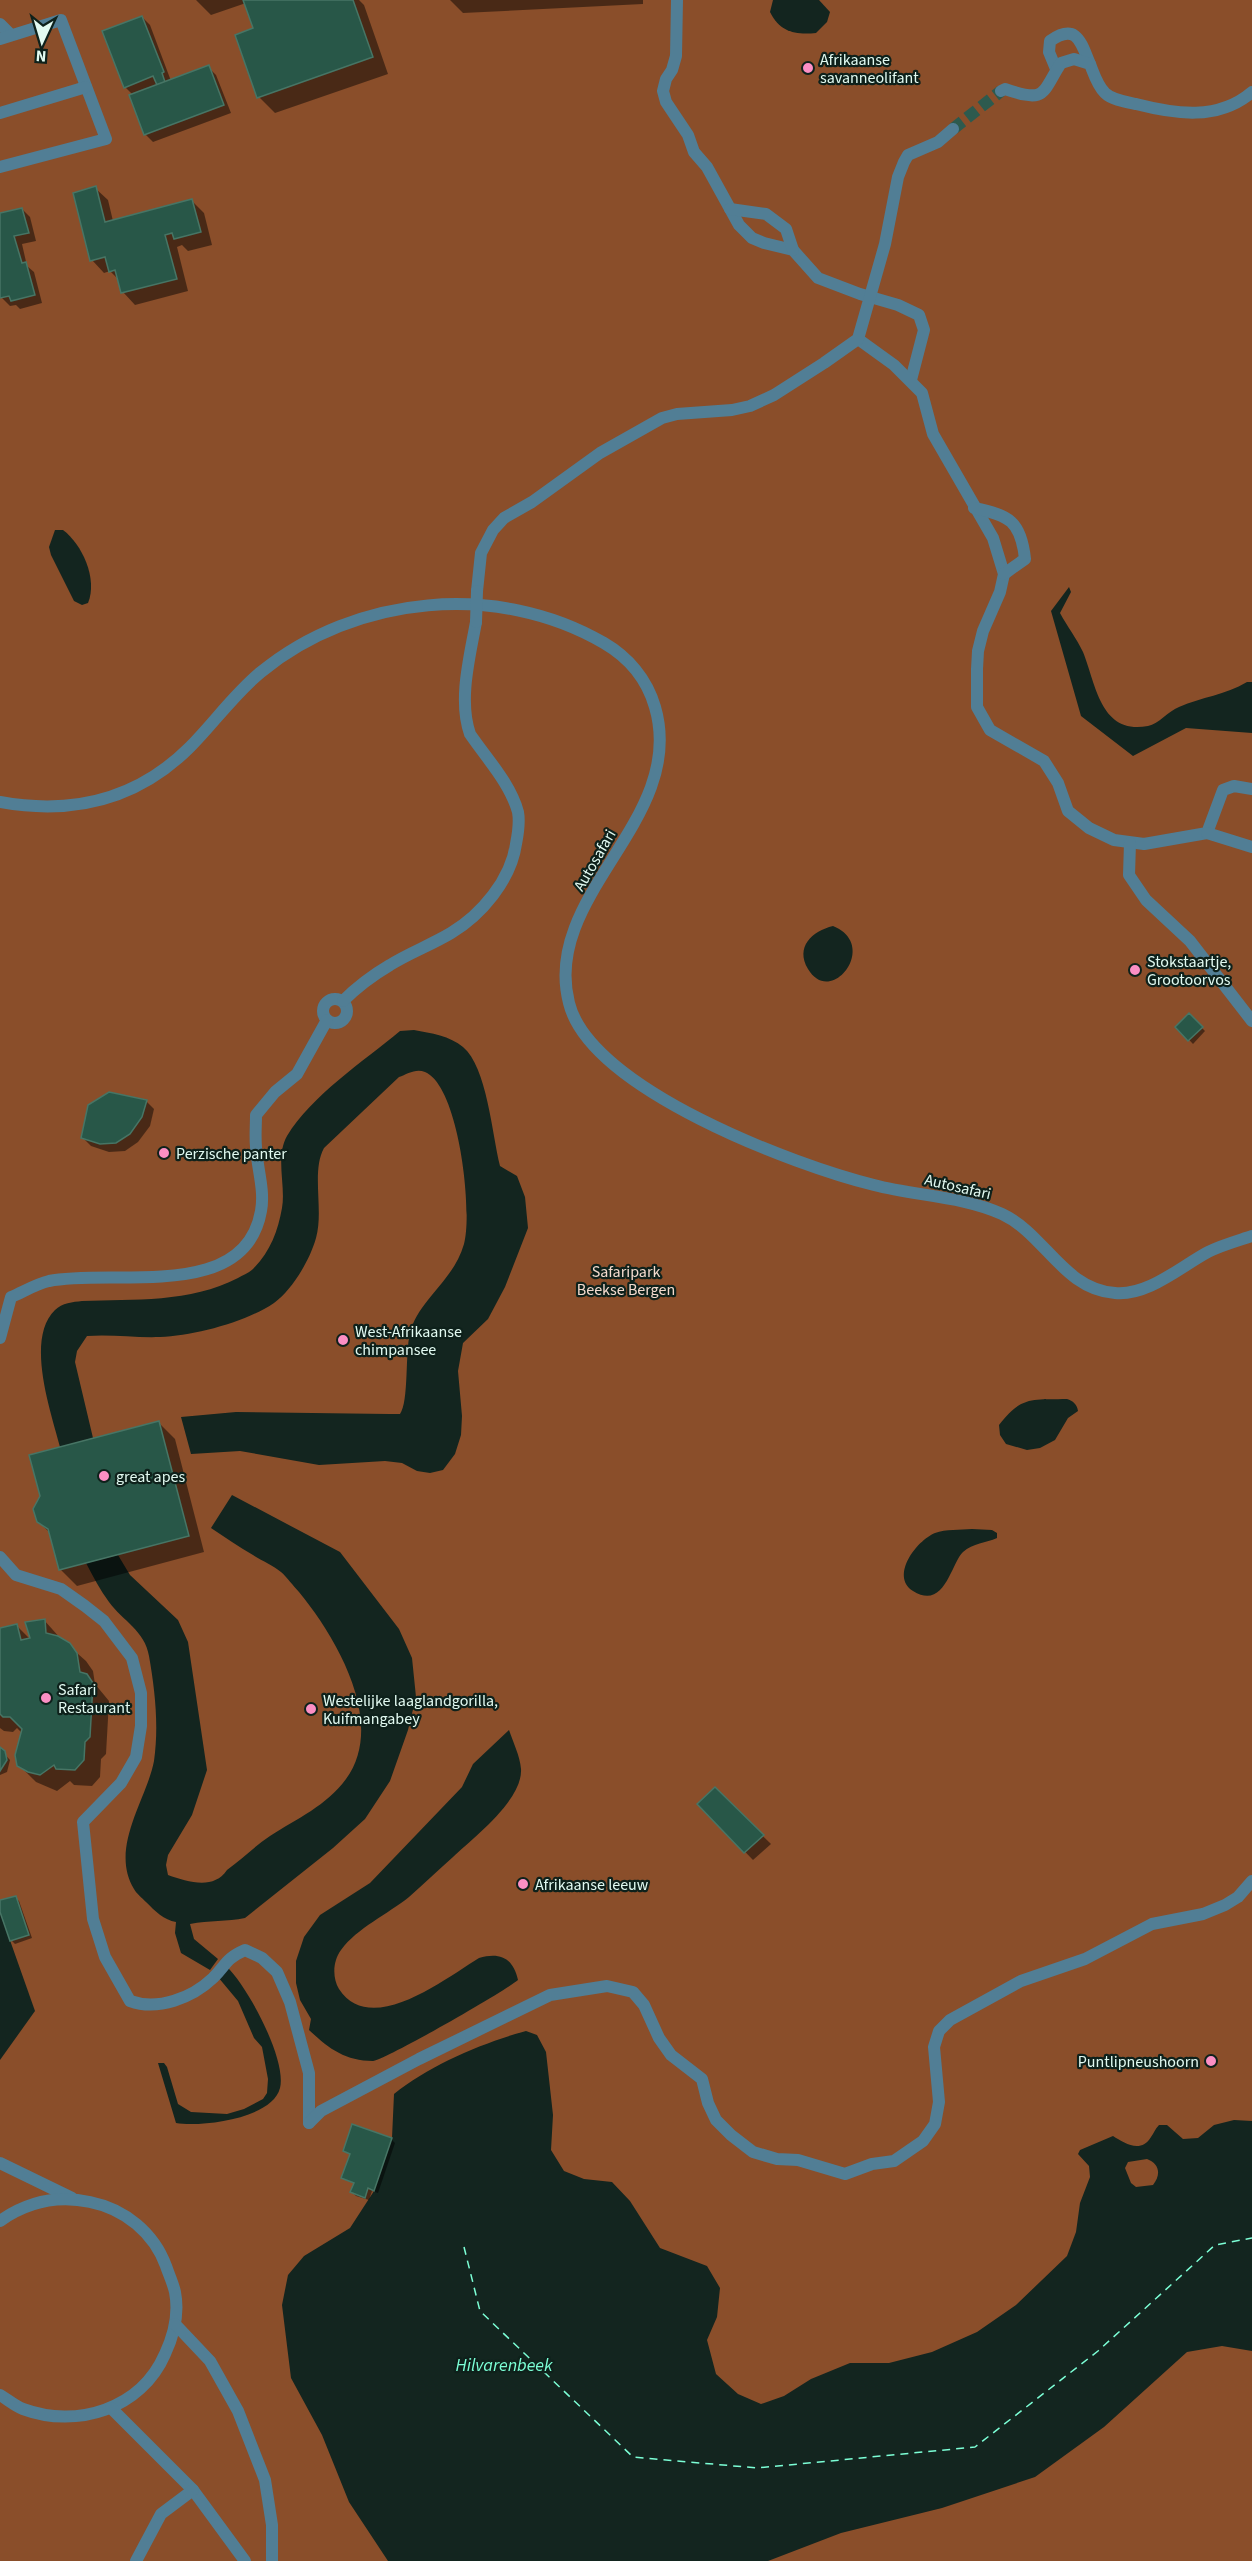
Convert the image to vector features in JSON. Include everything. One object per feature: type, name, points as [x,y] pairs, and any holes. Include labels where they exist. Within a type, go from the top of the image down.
[{"type":"street","points":[[677,0],[676,56],[663,91],[666,102],[688,135],[694,152],[707,167],[739,225],[752,238],[793,250]]},
{"type":"street","points":[[0,24],[6,37],[61,20],[106,139],[0,167]]},
{"type":"street","points":[[1056,69],[1049,52],[1050,41],[1060,34],[1073,34],[1080,39],[1095,79],[1106,94],[1120,100],[1176,114],[1214,111],[1243,99],[1252,92]]},
{"type":"street","points":[[1001,91],[1005,89],[1022,95],[1037,95],[1049,87],[1061,63],[1074,59],[1090,64]]},
{"type":"street","points":[[0,113],[86,87]]},
{"type":"street","points":[[0,1338],[11,1297],[48,1281],[84,1277],[151,1278],[185,1275],[219,1265],[242,1252],[256,1228],[261,1210],[256,1115],[275,1092],[297,1074],[327,1020],[324,1015],[326,1003],[337,999],[343,1001],[358,986],[389,965],[451,933],[469,919],[503,884],[512,863],[519,826],[518,814],[505,783],[477,744],[467,725],[466,693],[476,622],[481,553],[486,541],[504,518],[532,502],[600,453],[662,418],[677,414],[732,410],[750,406],[774,395],[858,339],[885,244],[898,177],[904,162],[908,155],[938,142],[953,129]]},
{"type":"street","points":[[730,209],[766,214],[786,229],[793,250],[818,278],[898,305],[919,315],[924,330],[911,381]]},
{"type":"street","points":[[858,339],[894,365],[922,393],[933,434],[993,538],[1004,574],[1000,592],[983,631],[978,651],[977,707],[990,730],[1044,761],[1058,783],[1068,810],[1089,828],[1114,840],[1144,844],[1207,833],[1252,847]]},
{"type":"street","points":[[974,508],[997,512],[1012,522],[1023,538],[1025,559],[1004,574]]},
{"type":"street","name":"Autosafari","points":[[0,802],[54,808],[88,803],[128,791],[159,772],[188,749],[228,704],[266,668],[308,640],[335,626],[391,611],[447,605],[496,606],[548,617],[581,630],[609,646],[634,667],[651,694],[660,728],[659,756],[653,783],[640,812],[575,928],[565,975],[570,1007],[580,1028],[617,1067],[650,1091],[725,1131],[794,1159],[872,1185],[970,1204],[1009,1217],[1023,1226],[1066,1272],[1085,1285],[1099,1290],[1115,1293],[1131,1292],[1147,1287],[1210,1251],[1252,1236]]},
{"type":"street","points":[[1207,833],[1222,790],[1234,786],[1252,789]]},
{"type":"street","points":[[1130,843],[1130,875],[1146,900],[1190,941],[1252,1021]]},
{"type":"street","points":[[0,1557],[16,1575],[61,1589],[85,1606],[104,1621],[132,1658],[141,1693],[141,1726],[136,1757],[121,1783],[83,1824],[93,1919],[105,1957],[130,2001],[143,2005],[169,2002],[195,1992],[215,1975],[229,1958],[245,1950],[262,1958],[277,1972],[290,2002],[309,2073],[309,2123],[321,2111],[419,2059],[542,1999],[574,1990],[607,1986],[633,1992],[644,2005],[659,2038],[672,2055],[702,2079],[708,2103],[716,2120],[731,2135],[753,2152],[777,2159],[798,2160],[844,2174],[872,2164],[894,2161],[923,2141],[934,2124],[939,2102],[934,2047],[939,2031],[950,2020],[1021,1982],[1085,1959],[1152,1924],[1203,1914],[1225,1905],[1238,1897],[1252,1881]]},
{"type":"street","points":[[0,2163],[74,2199]]},
{"type":"street","points":[[0,2221],[31,2204],[52,2199],[74,2199],[100,2204],[124,2215],[145,2231],[161,2252],[175,2292],[175,2324],[171,2342],[162,2362],[148,2381],[131,2397],[111,2408],[74,2417],[47,2416],[21,2408],[0,2395]]},
{"type":"street","points":[[175,2324],[210,2361],[238,2411],[264,2480],[272,2525],[272,2561]]},
{"type":"street","points":[[111,2408],[193,2490],[245,2561]]},
{"type":"street","points":[[136,2561],[161,2514],[193,2490]]},
{"type":"green space","name":"Safaripark Beekse Bergen","points":[[0,0],[1252,0],[1252,2561],[0,2561]]},
{"type":"water","points":[[773,0],[819,0],[830,12],[827,22],[816,33],[789,31],[778,24],[770,12]]},
{"type":"water","points":[[55,530],[63,530],[82,553],[91,583],[88,603],[82,605],[74,601],[51,555],[49,547]]},
{"type":"water","points":[[1069,587],[1071,592],[1060,613],[1083,652],[1102,704],[1119,723],[1132,727],[1152,725],[1179,707],[1252,682],[1252,733],[1186,728],[1133,756],[1081,716],[1051,611]]},
{"type":"water","points":[[833,926],[846,935],[852,946],[852,958],[847,969],[838,978],[828,981],[818,979],[808,969],[803,954],[812,936]]},
{"type":"water","points":[[414,1030],[452,1040],[463,1047],[471,1057],[478,1070],[488,1102],[500,1166],[517,1176],[525,1197],[528,1228],[505,1287],[488,1319],[463,1343],[458,1371],[462,1416],[461,1435],[455,1454],[443,1470],[430,1473],[417,1471],[402,1463],[385,1461],[319,1465],[240,1451],[191,1454],[181,1417],[236,1412],[400,1414],[405,1399],[409,1341],[414,1321],[459,1257],[464,1244],[466,1228],[465,1179],[455,1124],[447,1100],[437,1082],[425,1072],[418,1071],[399,1077],[324,1148],[318,1168],[319,1216],[316,1238],[300,1274],[274,1303],[235,1322],[188,1334],[160,1337],[87,1336],[77,1351],[75,1362],[93,1438],[60,1447],[47,1396],[41,1357],[46,1323],[55,1310],[64,1304],[79,1301],[162,1298],[201,1292],[220,1286],[251,1270],[269,1248],[278,1225],[283,1199],[282,1153],[287,1136],[297,1121],[324,1093],[400,1031]]},
{"type":"water","points":[[1067,1399],[1077,1406],[1078,1411],[1068,1418],[1055,1440],[1040,1448],[1027,1450],[1006,1444],[1000,1435],[999,1425],[1007,1415],[1022,1404],[1037,1400]]},
{"type":"water","points":[[232,1495],[340,1552],[399,1629],[412,1658],[416,1697],[408,1730],[390,1781],[365,1819],[333,1848],[245,1918],[190,1924],[194,1939],[218,1959],[210,1970],[181,1953],[175,1933],[176,1922],[160,1915],[139,1896],[127,1873],[127,1841],[154,1761],[156,1708],[153,1682],[147,1647],[133,1627],[109,1602],[86,1563],[118,1555],[130,1575],[178,1620],[188,1642],[207,1770],[192,1815],[168,1855],[166,1865],[168,1875],[176,1878],[200,1883],[215,1880],[264,1840],[330,1797],[346,1779],[357,1757],[361,1732],[359,1707],[352,1681],[328,1632],[313,1611],[299,1592],[275,1567],[242,1549],[211,1528]]},
{"type":"water","points":[[972,1529],[992,1530],[997,1533],[997,1538],[975,1545],[963,1552],[946,1583],[933,1595],[924,1596],[907,1585],[904,1577],[905,1568],[908,1559],[920,1543],[935,1533]]},
{"type":"water","points":[[509,1730],[521,1769],[514,1793],[506,1805],[484,1829],[409,1897],[355,1935],[336,1959],[334,1974],[339,1989],[353,2003],[370,2008],[389,2006],[409,1999],[429,1990],[479,1958],[486,1956],[499,1956],[509,1961],[518,1980],[445,2024],[382,2058],[373,2061],[345,2056],[309,2030],[311,2019],[300,2000],[296,1983],[296,1961],[304,1937],[320,1915],[370,1883],[462,1787],[473,1764]]},
{"type":"water","points":[[0,1912],[35,2011],[0,2060]]},
{"type":"water","points":[[227,1967],[245,1990],[264,2024],[278,2060],[281,2076],[280,2088],[274,2099],[250,2114],[235,2119],[202,2124],[176,2123],[158,2063],[164,2063],[167,2067],[178,2104],[191,2112],[227,2114],[244,2109],[263,2099],[267,2093],[268,2079],[262,2047],[254,2038],[238,2001],[218,1977]]},
{"type":"water","name":"Hilvarenbeek","points":[[526,2031],[537,2035],[546,2052],[553,2115],[551,2150],[564,2171],[584,2179],[612,2182],[630,2201],[660,2248],[707,2266],[720,2288],[717,2317],[707,2340],[716,2374],[738,2394],[761,2404],[784,2396],[811,2379],[850,2363],[889,2363],[932,2352],[977,2332],[1016,2305],[1067,2256],[1076,2232],[1080,2203],[1090,2177],[1089,2166],[1078,2154],[1080,2150],[1113,2136],[1132,2146],[1142,2145],[1147,2142],[1159,2125],[1167,2125],[1183,2139],[1198,2138],[1214,2125],[1234,2120],[1252,2121],[1252,2351],[1222,2346],[1187,2352],[1104,2427],[1035,2477],[942,2508],[841,2533],[768,2561],[388,2561],[349,2502],[322,2435],[291,2378],[282,2305],[288,2275],[304,2256],[350,2228],[374,2191],[392,2138],[394,2094],[440,2064]],"holes":[[[1147,2159],[1158,2170],[1156,2181],[1153,2185],[1136,2187],[1131,2183],[1125,2168],[1128,2162]]]},
{"type":"building","points":[[243,0],[353,0],[373,57],[257,98],[235,35],[253,28]]},
{"type":"building","points":[[142,16],[164,72],[162,73],[165,82],[157,85],[153,76],[124,88],[102,31]]},
{"type":"building","points":[[209,65],[224,105],[144,135],[129,95]]},
{"type":"building","points":[[96,186],[105,222],[192,199],[201,232],[174,239],[172,233],[165,235],[177,279],[121,293],[115,270],[109,272],[105,257],[90,261],[73,193]]},
{"type":"building","points":[[22,208],[29,233],[14,236],[22,263],[26,262],[35,295],[11,301],[9,296],[0,298],[0,213]]},
{"type":"building","points":[[1189,1013],[1203,1027],[1188,1041],[1175,1027]]},
{"type":"building","points":[[109,1092],[147,1100],[142,1117],[130,1134],[116,1143],[100,1144],[81,1138],[88,1105]]},
{"type":"building","name":"great apes","points":[[159,1421],[189,1536],[59,1570],[48,1529],[37,1522],[33,1509],[40,1496],[29,1455]]},
{"type":"building","name":"Safari Restaurant","points":[[45,1619],[46,1633],[58,1636],[70,1643],[77,1653],[80,1672],[87,1674],[93,1683],[90,1737],[85,1742],[84,1760],[75,1770],[56,1769],[54,1765],[40,1775],[17,1766],[15,1755],[22,1729],[10,1717],[3,1717],[0,1714],[0,1628],[17,1624],[21,1640],[30,1638],[25,1622]]},
{"type":"building","points":[[0,1747],[5,1751],[7,1760],[0,1771]]},
{"type":"building","points":[[715,1787],[764,1835],[744,1853],[697,1804]]},
{"type":"building","points":[[16,1896],[29,1935],[10,1941],[0,1912],[0,1900]]},
{"type":"building","points":[[352,2124],[392,2138],[374,2191],[368,2188],[365,2198],[350,2192],[354,2183],[341,2178],[350,2154],[343,2151]]},
{"type":"ferry route","points":[[464,2247],[480,2311],[633,2457],[757,2468],[975,2447],[1098,2351],[1215,2245],[1252,2238]]},
{"type":"tunnel","points":[[953,129],[1001,91]]},
{"type":"place","name":"Afrikaanse savanneolifant","points":[[808,68]]},
{"type":"place","name":"Stokstaartje, Grootoorvos","points":[[1135,970]]},
{"type":"place","name":"Perzische panter","points":[[164,1153]]},
{"type":"place","name":"West-Afrikaanse chimpansee","points":[[343,1340]]},
{"type":"place","name":"great apes","points":[[104,1476]]},
{"type":"place","name":"Safari Restaurant","points":[[46,1698]]},
{"type":"place","name":"Westelijke laaglandgorilla, Kuifmangabey","points":[[311,1709]]},
{"type":"place","name":"Afrikaanse leeuw","points":[[523,1884]]},
{"type":"place","name":"Puntlipneushoorn","points":[[1211,2061]]}]
